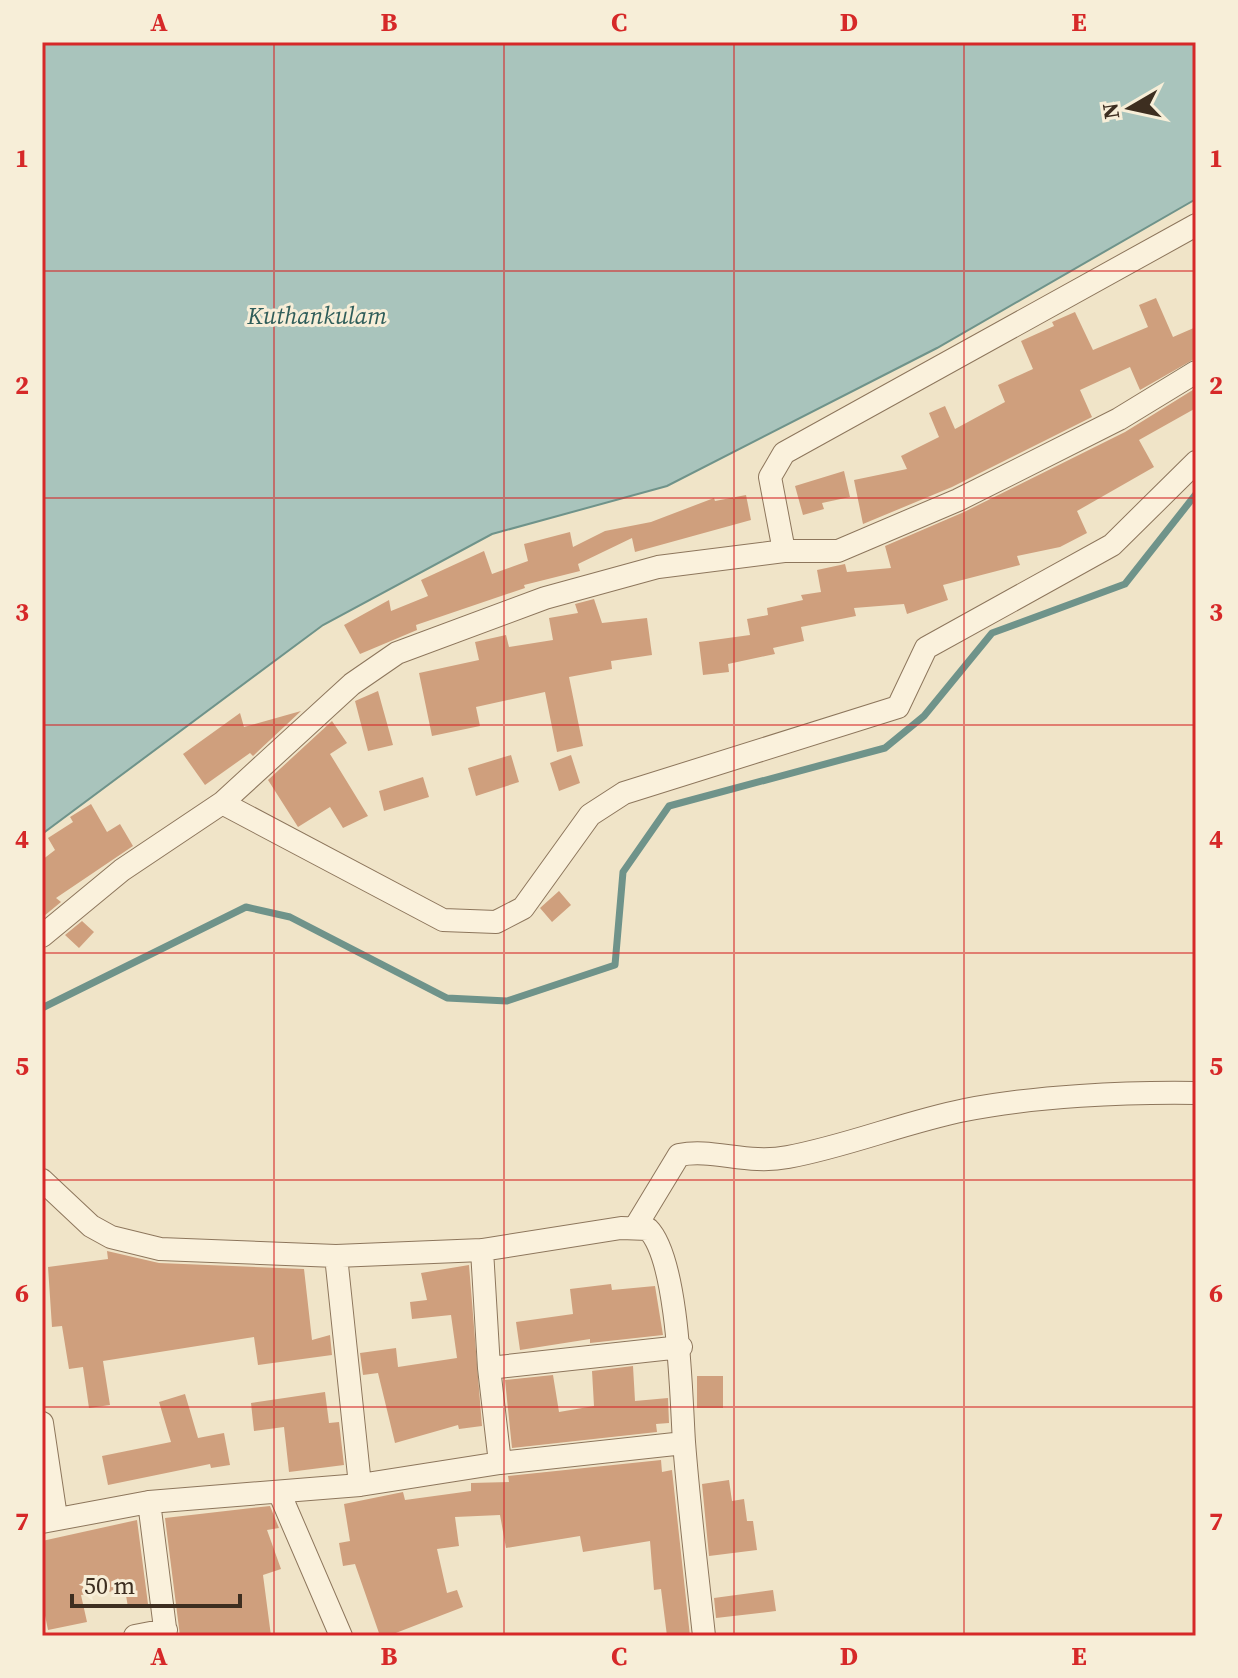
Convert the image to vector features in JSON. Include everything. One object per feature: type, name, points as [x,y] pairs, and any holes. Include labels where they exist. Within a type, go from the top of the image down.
[{"type":"street","points":[[784,551],[770,477],[784,453],[1196,225]]},
{"type":"street","points":[[42,936],[122,870],[222,803],[352,684],[397,653],[545,598],[658,567],[784,551],[838,551],[958,500],[1119,419],[1196,372]]},
{"type":"street","points":[[222,803],[443,920],[496,922],[523,908],[590,815],[624,793],[898,707],[926,648],[1112,545],[1196,462]]},
{"type":"street","points":[[636,1226],[679,1155],[700,1153],[757,1162],[816,1151],[965,1110],[1131,1092],[1196,1093]]},
{"type":"street","points":[[42,1180],[91,1226],[111,1237],[160,1249],[336,1256],[482,1250],[636,1226],[648,1229],[660,1250],[681,1347],[684,1443],[704,1636]]},
{"type":"street","points":[[482,1250],[489,1368],[500,1463]]},
{"type":"street","points":[[336,1256],[360,1485]]},
{"type":"street","points":[[489,1368],[681,1347]]},
{"type":"street","points":[[42,1423],[49,1520],[149,1502],[360,1485],[500,1463],[684,1443]]},
{"type":"street","points":[[279,1492],[341,1636]]},
{"type":"street","points":[[135,1636],[166,1633],[149,1502]]},
{"type":"water","name":"Kuthankulam","points":[[42,42],[1196,42],[1196,199],[937,348],[667,486],[492,534],[323,625],[42,834]]},
{"type":"building","points":[[1156,298],[1173,337],[1196,327],[1196,358],[1140,390],[1130,367],[1080,390],[1092,417],[952,487],[863,524],[854,480],[907,469],[901,456],[939,437],[929,413],[945,406],[955,429],[1005,402],[998,385],[1033,369],[1021,341],[1075,312],[1093,350],[1148,327],[1139,305]]},
{"type":"building","points":[[1196,388],[1196,408],[1139,440],[1154,467],[1077,511],[1087,533],[1060,547],[1017,556],[1020,565],[943,585],[948,600],[907,614],[904,604],[854,608],[856,616],[801,627],[804,641],[773,648],[775,654],[728,664],[729,672],[703,675],[699,642],[750,635],[747,619],[768,615],[767,608],[803,600],[801,595],[821,592],[817,570],[845,564],[847,572],[891,568],[885,546],[964,512],[1125,432]]},
{"type":"building","points":[[844,471],[850,497],[822,503],[824,509],[803,515],[795,486]]},
{"type":"building","points":[[746,495],[751,520],[635,552],[632,538],[578,564],[580,571],[524,585],[525,588],[416,625],[417,630],[360,654],[344,625],[389,600],[391,611],[428,596],[421,580],[484,551],[492,574],[528,561],[524,544],[570,532],[573,547],[605,531],[651,522],[714,498],[715,501]]},
{"type":"building","points":[[594,599],[602,623],[647,618],[652,655],[611,661],[612,669],[569,677],[583,746],[557,752],[545,692],[476,707],[480,726],[432,736],[419,673],[479,660],[475,642],[506,635],[509,647],[553,640],[549,618],[578,613],[575,604]]},
{"type":"building","points":[[378,691],[393,745],[368,751],[355,701]]},
{"type":"building","points":[[301,711],[253,756],[250,753],[205,785],[183,754],[240,713],[244,727]]},
{"type":"building","points":[[332,721],[347,743],[330,754],[368,816],[343,828],[330,807],[298,827],[268,780]]},
{"type":"building","points":[[511,755],[519,782],[476,796],[468,768]]},
{"type":"building","points":[[571,755],[580,783],[559,791],[550,763]]},
{"type":"building","points":[[423,777],[429,797],[384,811],[379,791]]},
{"type":"building","points":[[91,804],[107,832],[120,824],[133,846],[56,898],[61,902],[44,916],[42,860],[55,850],[48,838],[73,822],[70,817]]},
{"type":"building","points":[[559,891],[571,905],[552,922],[540,908]]},
{"type":"building","points":[[82,921],[94,932],[79,948],[65,935]]},
{"type":"building","points":[[107,1251],[159,1263],[304,1269],[312,1340],[330,1335],[332,1355],[258,1365],[254,1337],[103,1361],[110,1405],[89,1408],[83,1367],[69,1369],[62,1326],[52,1327],[48,1267],[108,1259]]},
{"type":"building","points":[[469,1265],[482,1426],[459,1429],[458,1425],[395,1443],[378,1373],[363,1375],[360,1353],[396,1348],[398,1367],[457,1358],[451,1315],[412,1319],[410,1302],[427,1300],[421,1273]]},
{"type":"building","points":[[611,1284],[612,1290],[655,1286],[663,1335],[590,1343],[590,1339],[520,1350],[516,1322],[573,1314],[570,1289]]},
{"type":"building","points":[[633,1366],[635,1401],[668,1398],[669,1423],[656,1424],[657,1432],[512,1448],[505,1380],[553,1375],[559,1412],[594,1406],[592,1371]]},
{"type":"building","points":[[697,1376],[723,1376],[723,1408],[697,1408]]},
{"type":"building","points":[[325,1392],[329,1423],[339,1422],[344,1465],[289,1472],[284,1427],[254,1431],[251,1403]]},
{"type":"building","points":[[185,1394],[198,1438],[224,1433],[230,1465],[211,1468],[210,1464],[108,1485],[102,1456],[171,1442],[159,1402]]},
{"type":"building","points":[[661,1460],[662,1472],[672,1470],[690,1636],[667,1636],[661,1589],[654,1590],[650,1541],[583,1552],[580,1536],[506,1548],[500,1515],[455,1517],[459,1546],[437,1549],[447,1593],[457,1590],[463,1607],[388,1636],[380,1636],[355,1564],[343,1566],[339,1543],[350,1541],[344,1504],[403,1492],[405,1500],[471,1491],[471,1483],[509,1482],[508,1476]]},
{"type":"building","points":[[729,1480],[732,1501],[744,1499],[747,1521],[753,1521],[757,1550],[709,1556],[702,1484]]},
{"type":"building","points":[[270,1506],[279,1528],[267,1530],[281,1569],[263,1575],[271,1636],[180,1636],[165,1518]]},
{"type":"building","points":[[137,1520],[148,1604],[128,1607],[125,1590],[81,1595],[87,1622],[48,1630],[42,1601],[42,1541]]},
{"type":"building","points":[[773,1590],[776,1611],[716,1618],[714,1598]]},
{"type":"waterway","points":[[42,1008],[246,907],[290,917],[447,998],[507,1001],[615,965],[623,872],[669,806],[885,748],[924,716],[992,633],[1125,584],[1196,494]]}]
